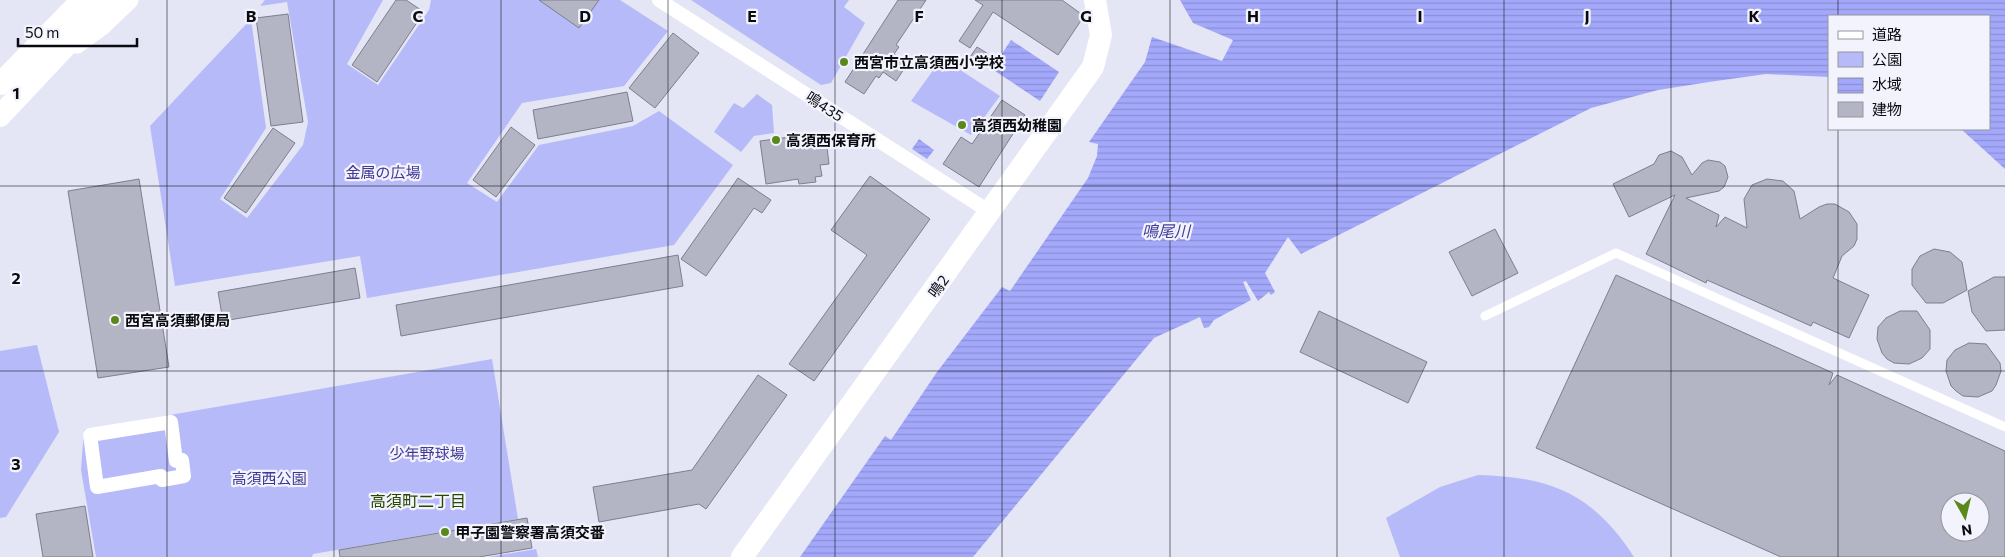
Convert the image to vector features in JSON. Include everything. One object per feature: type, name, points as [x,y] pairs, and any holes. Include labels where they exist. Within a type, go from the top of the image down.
[{"type":"street","points":[[3,80],[68,0]]},
{"type":"street","points":[[3,80],[82,0]]},
{"type":"street","points":[[0,116],[109,0]]},
{"type":"street","points":[[48,65],[103,25],[130,0]]},
{"type":"street","name":"鳴435","points":[[660,0],[990,212]]},
{"type":"street","name":"鳴2","points":[[742,557],[1093,67],[1101,35],[1095,1]]},
{"type":"street","points":[[171,422],[176,460],[182,460],[184,476],[162,480],[161,476],[98,487],[90,435],[171,422]]},
{"type":"lane","points":[[1485,316],[1616,253],[2005,427]]},
{"type":"green space","name":"金属の広場","points":[[265,0],[383,0],[347,64],[378,85],[429,10],[431,0],[620,0],[668,31],[624,86],[522,103],[467,183],[497,202],[539,145],[633,126],[659,111],[733,165],[674,245],[367,298],[360,256],[175,286],[150,126],[251,19],[266,128],[220,199],[247,218],[303,145],[308,122],[287,2],[260,6]]},
{"type":"green space","points":[[691,0],[849,0],[844,7],[865,23],[831,83],[821,85]]},
{"type":"green space","points":[[942,58],[1000,96],[971,135],[911,101]]},
{"type":"green space","points":[[757,94],[772,105],[774,133],[754,136],[741,152],[714,132],[734,103],[743,108]]},
{"type":"green space","points":[[37,345],[59,432],[6,517],[0,518],[0,351]]},
{"type":"green space","name":"高須西公園","points":[[492,359],[518,519],[313,554],[312,557],[96,557],[81,470],[84,430]]},
{"type":"green space","points":[[1478,475],[1528,480],[1549,485],[1568,493],[1586,504],[1603,518],[1619,535],[1634,557],[1400,557],[1386,518],[1440,487]]},
{"type":"green space","points":[[536,549],[538,557],[488,557]]},
{"type":"water","name":"鳴尾川","points":[[1180,0],[2005,0],[2005,169],[1962,130],[1990,130],[1990,15],[1828,15],[1828,77],[1766,74],[1658,90],[1591,108],[1301,254],[1288,237],[1265,273],[1275,292],[1271,295],[1269,292],[1258,301],[1246,281],[1243,282],[1251,300],[1214,320],[1209,327],[1204,328],[1200,317],[1154,338],[973,557],[800,557],[885,436],[891,440],[937,372],[1002,287],[1010,291],[1088,178],[1097,156],[1098,144],[1089,142],[1145,62],[1152,37],[1222,61],[1233,40],[1193,23]]},
{"type":"water","points":[[1011,40],[1059,72],[1040,101],[992,69]]},
{"type":"water","points":[[919,139],[934,150],[927,159],[912,149]]},
{"type":"building","points":[[396,0],[406,0],[424,12],[377,82],[352,65]]},
{"type":"building","points":[[539,0],[599,0],[579,28]]},
{"type":"building","points":[[898,0],[926,0],[896,45],[899,47],[894,54],[908,63],[896,81],[883,72],[879,78],[876,76],[864,94],[845,82]]},
{"type":"building","points":[[975,0],[1062,0],[1084,16],[1058,55],[993,12],[970,48],[959,41],[983,5]]},
{"type":"building","points":[[288,14],[303,122],[271,126],[256,18]]},
{"type":"building","points":[[673,33],[699,53],[655,108],[629,88]]},
{"type":"building","points":[[977,47],[993,57],[986,67],[970,57]]},
{"type":"building","points":[[627,92],[633,121],[538,139],[533,110]]},
{"type":"building","points":[[1002,100],[1025,115],[979,187],[943,164],[961,137],[972,144]]},
{"type":"building","points":[[511,127],[535,145],[496,197],[473,180]]},
{"type":"building","points":[[273,128],[295,143],[246,213],[224,198]]},
{"type":"building","points":[[820,133],[826,139],[829,164],[820,165],[822,176],[815,177],[816,182],[799,184],[798,179],[766,184],[760,141]]},
{"type":"building","points":[[1671,151],[1682,157],[1692,175],[1702,163],[1708,160],[1720,162],[1725,166],[1728,177],[1724,187],[1719,191],[1686,198],[1719,215],[1716,227],[1725,217],[1747,228],[1744,199],[1752,185],[1767,179],[1783,181],[1794,191],[1800,219],[1827,204],[1835,204],[1849,212],[1857,224],[1857,239],[1854,246],[1842,256],[1833,278],[1869,295],[1849,338],[1813,322],[1811,326],[1707,280],[1706,283],[1646,254],[1675,195],[1629,217],[1613,184],[1654,164],[1659,155]]},
{"type":"building","points":[[870,176],[930,219],[814,381],[789,364],[867,255],[831,230]]},
{"type":"building","points":[[738,178],[771,200],[762,213],[754,208],[706,276],[681,259]]},
{"type":"building","points":[[139,179],[169,367],[98,378],[68,191]]},
{"type":"building","points":[[1495,229],[1518,273],[1472,296],[1449,252]]},
{"type":"building","points":[[1934,249],[1950,252],[1962,262],[1967,290],[1943,303],[1926,303],[1912,285],[1912,269],[1920,256]]},
{"type":"building","points":[[678,255],[683,286],[401,336],[396,305]]},
{"type":"building","points":[[355,268],[360,298],[223,321],[218,292]]},
{"type":"building","points":[[1616,275],[1833,373],[1829,385],[1837,375],[2005,451],[2005,557],[1781,557],[1536,448]]},
{"type":"building","points":[[1994,277],[2005,277],[2005,330],[1986,331],[1972,312],[1968,291]]},
{"type":"building","points":[[1319,311],[1427,362],[1408,403],[1300,352]]},
{"type":"building","points":[[1900,311],[1917,311],[1930,330],[1930,349],[1922,358],[1909,364],[1894,363],[1887,359],[1882,353],[1877,339],[1878,327],[1886,318]]},
{"type":"building","points":[[1969,343],[1986,344],[2000,363],[2001,371],[1996,385],[1992,391],[1978,397],[1963,396],[1956,391],[1951,386],[1946,371],[1947,360],[1955,350]]},
{"type":"building","points":[[758,375],[787,395],[706,509],[699,504],[599,522],[593,487],[692,470]]},
{"type":"building","points":[[85,506],[93,557],[43,557],[36,514]]},
{"type":"building","points":[[527,518],[532,548],[479,557],[340,557],[339,550]]},
{"type":"place","name":"西宮市立高須西小学校","points":[[844,62]]},
{"type":"place","name":"高須西幼稚園","points":[[962,125]]},
{"type":"place","name":"高須西保育所","points":[[776,140]]},
{"type":"place","name":"西宮高須郵便局","points":[[115,320]]},
{"type":"place","name":"甲子園警察署高須交番","points":[[445,532]]},
{"type":"district","name":"高須町二丁目","points":[[418,500]]},
{"type":"park label","name":"少年野球場","points":[[427,453]]}]
